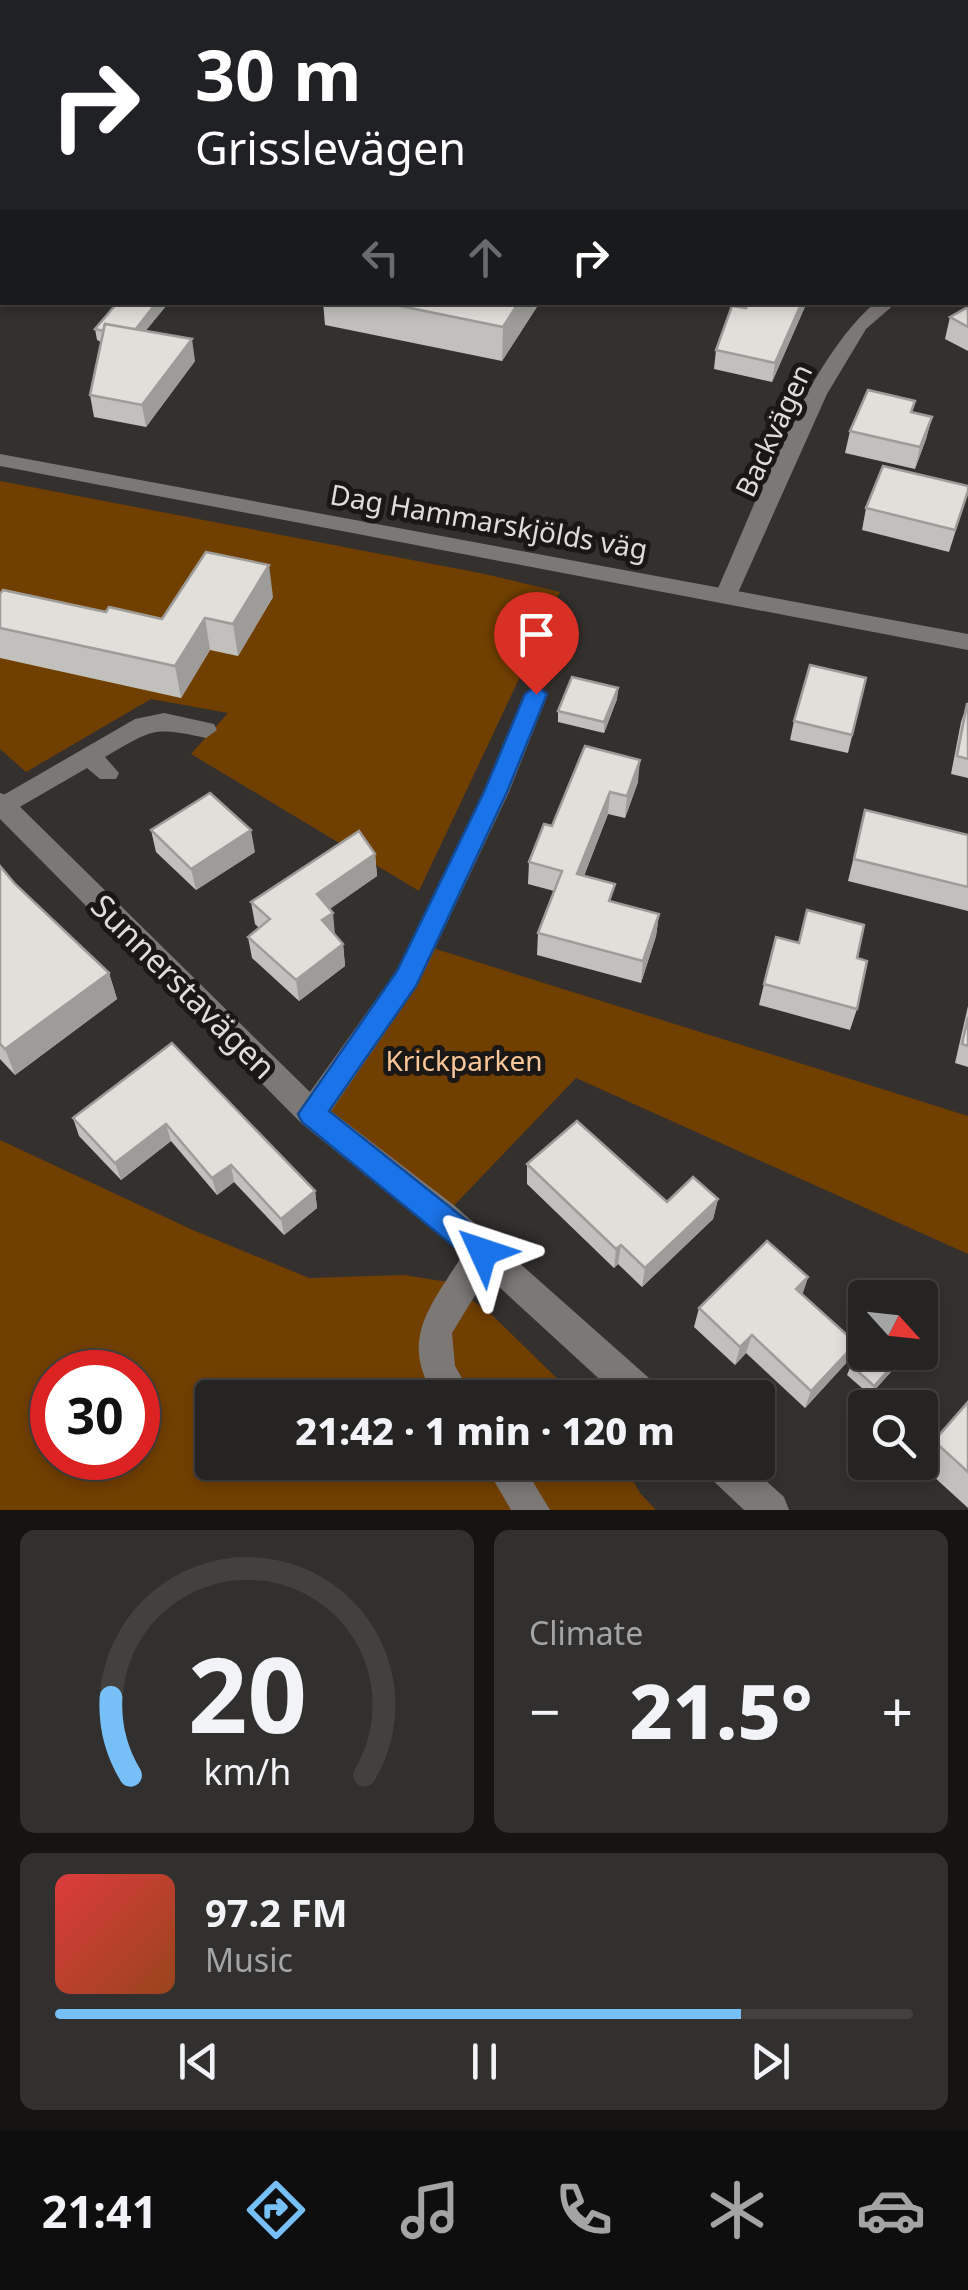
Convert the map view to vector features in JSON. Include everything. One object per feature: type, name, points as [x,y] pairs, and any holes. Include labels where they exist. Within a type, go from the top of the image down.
[{"type":"street","name":"Backvägen","points":[[726,595],[817,394],[859,326],[884,305]]},
{"type":"street","name":"Dag Hammarskjölds väg","points":[[0,460],[968,642]]},
{"type":"street","points":[[312,1114],[407,978],[496,792],[536,694]]},
{"type":"street","name":"Sunnerstavägen","points":[[2,804],[312,1114],[483,1252],[626,1380]]},
{"type":"street","points":[[444,1380],[438,1371],[435,1330],[483,1252]]},
{"type":"street","points":[[512,1480],[532,1510]]},
{"type":"street","points":[[738,1480],[772,1510]]},
{"type":"lane","points":[[2,804],[143,725],[164,721],[206,730]]},
{"type":"lane","points":[[89,756],[108,773]]},
{"type":"green space","points":[[0,481],[485,574],[560,592],[419,891],[191,754],[228,713],[151,699],[26,772],[0,749]]},
{"type":"green space","name":"Krickparken","points":[[423,945],[968,1116],[968,1254],[576,1078],[444,1216],[312,1114]]},
{"type":"green space","points":[[0,1140],[195,1231],[309,1278],[404,1275],[448,1282],[492,1315],[559,1380],[195,1380],[195,1480],[633,1480],[656,1510],[0,1510]]},
{"type":"building","points":[[115,305],[155,305],[135,330],[105,324],[103,331],[95,329]]},
{"type":"building","points":[[396,305],[517,305],[503,327]]},
{"type":"building","points":[[801,305],[775,363],[716,350],[732,306]]},
{"type":"building","points":[[968,307],[968,327],[950,317]]},
{"type":"building","points":[[105,324],[192,339],[142,405],[90,395]]},
{"type":"building","points":[[868,390],[915,401],[911,412],[932,417],[920,447],[850,431]]},
{"type":"building","points":[[883,466],[968,486],[955,530],[866,508]]},
{"type":"building","points":[[206,552],[269,565],[233,624],[205,618],[175,666],[0,628],[3,590],[106,612],[109,607],[162,619]]},
{"type":"building","points":[[810,665],[866,678],[852,735],[794,721]]},
{"type":"building","points":[[572,677],[618,688],[604,722],[558,711]]},
{"type":"building","points":[[968,704],[968,759],[957,756]]},
{"type":"building","points":[[585,746],[640,760],[627,796],[610,792],[577,874],[615,884],[609,901],[659,914],[643,961],[538,933],[562,871],[529,862],[544,824],[552,826]]},
{"type":"building","points":[[210,793],[251,830],[191,869],[151,830]]},
{"type":"building","points":[[865,810],[968,835],[968,887],[854,859]]},
{"type":"building","points":[[359,831],[375,854],[317,894],[333,913],[322,920],[343,944],[296,980],[248,937],[270,919],[251,902]]},
{"type":"building","points":[[0,866],[109,973],[5,1049],[0,1044]]},
{"type":"building","points":[[807,910],[864,925],[857,958],[867,961],[857,1009],[764,984],[776,937],[799,943]]},
{"type":"building","points":[[968,1017],[968,1046],[962,1044]]},
{"type":"building","points":[[172,1043],[315,1191],[281,1219],[231,1165],[212,1178],[166,1124],[115,1163],[73,1118]]},
{"type":"building","points":[[577,1121],[667,1202],[693,1177],[718,1199],[645,1268],[621,1245],[616,1249],[527,1164]]},
{"type":"building","points":[[767,1241],[808,1277],[796,1289],[848,1336],[848,1352],[811,1391],[752,1335],[740,1347],[699,1308]]},
{"type":"building","points":[[856,1370],[889,1370],[874,1386]]},
{"type":"building","points":[[968,1402],[968,1472],[938,1445],[938,1436]]},
{"type":"route","points":[[483,1252],[444,1216],[312,1114],[407,978],[496,792],[536,694]]}]
